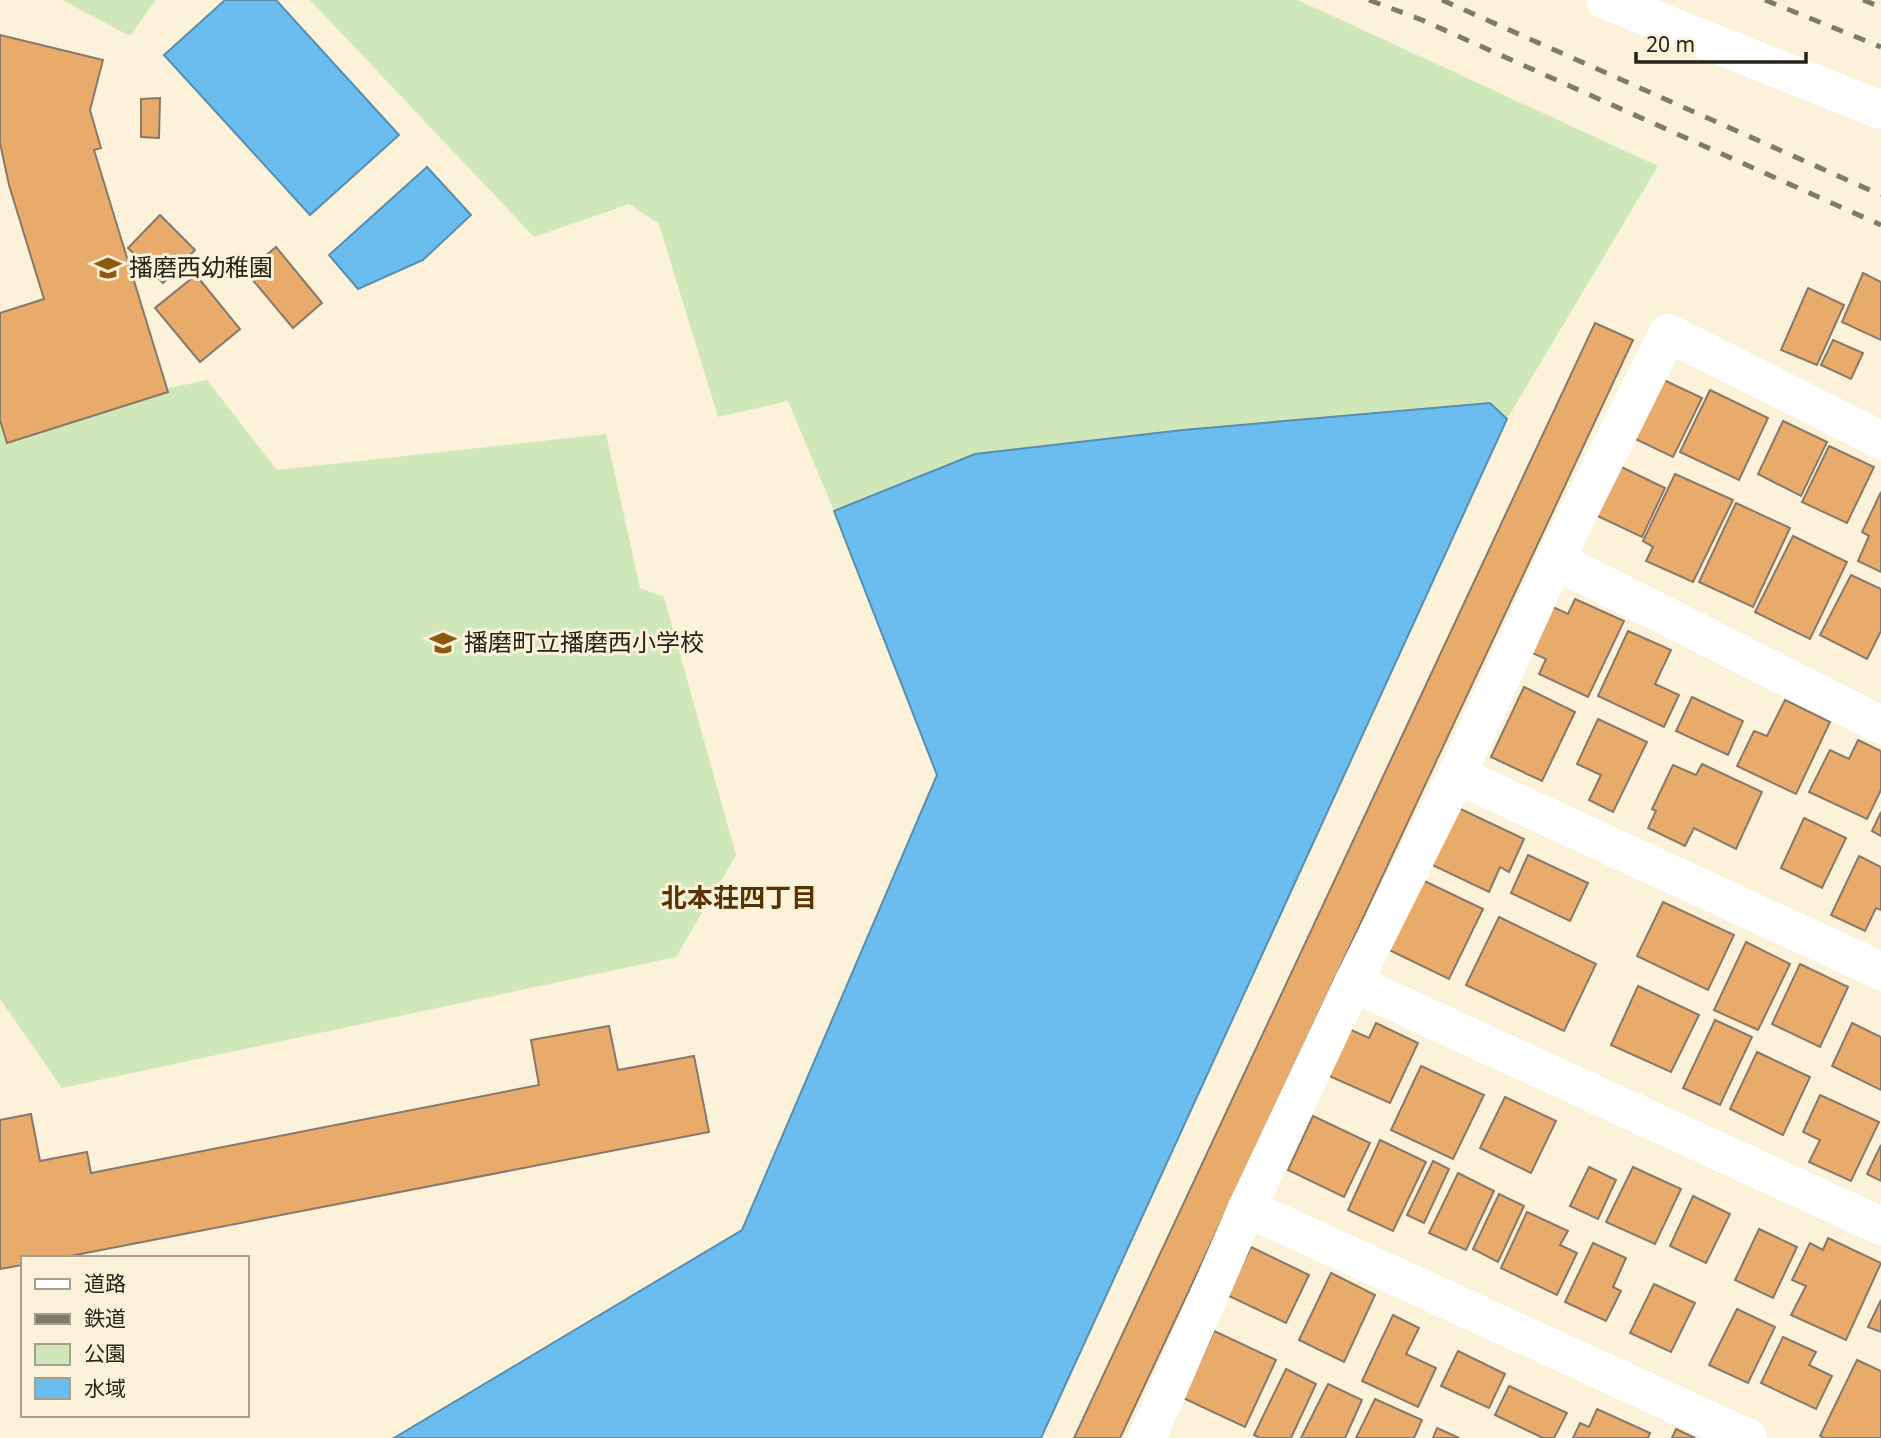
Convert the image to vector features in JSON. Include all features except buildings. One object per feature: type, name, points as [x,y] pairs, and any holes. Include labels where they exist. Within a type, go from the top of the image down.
[{"type":"street","points":[[1605,0],[1881,110]]},
{"type":"street","points":[[1154,1436],[1247,1208],[1353,983],[1457,775],[1555,560],[1668,333],[1881,440]]},
{"type":"street","points":[[1555,560],[1881,725]]},
{"type":"street","points":[[1457,775],[1881,971]]},
{"type":"street","points":[[1353,983],[1881,1226]]},
{"type":"street","points":[[1247,1208],[1748,1438]]},
{"type":"green space","points":[[62,0],[156,0],[130,36]]},
{"type":"green space","points":[[310,0],[1298,0],[1658,166],[1507,419],[1490,403],[1183,430],[975,454],[834,511],[788,401],[718,417],[659,224],[629,204],[534,237]]},
{"type":"green space","points":[[207,380],[277,470],[606,434],[640,588],[664,597],[736,855],[676,957],[62,1088],[0,999],[0,424]]},
{"type":"water","points":[[225,0],[276,0],[399,135],[310,215],[164,55]]},
{"type":"water","points":[[427,167],[471,215],[423,260],[358,289],[329,255]]},
{"type":"water","points":[[1490,403],[1507,419],[1041,1438],[394,1438],[742,1230],[937,775],[834,511],[975,454],[1183,430]]},
{"type":"railway","points":[[1369,0],[1422,20],[1881,225]]},
{"type":"railway","points":[[1442,0],[1881,195]]},
{"type":"railway","points":[[1765,0],[1881,47]]},
{"type":"railway","points":[[1863,0],[1881,7]]},
{"type":"place","name":"播磨西幼稚園","points":[[108,268]]},
{"type":"place","name":"播磨町立播磨西小学校","points":[[443,643]]},
{"type":"district","name":"北本荘四丁目","points":[[739,898]]}]
